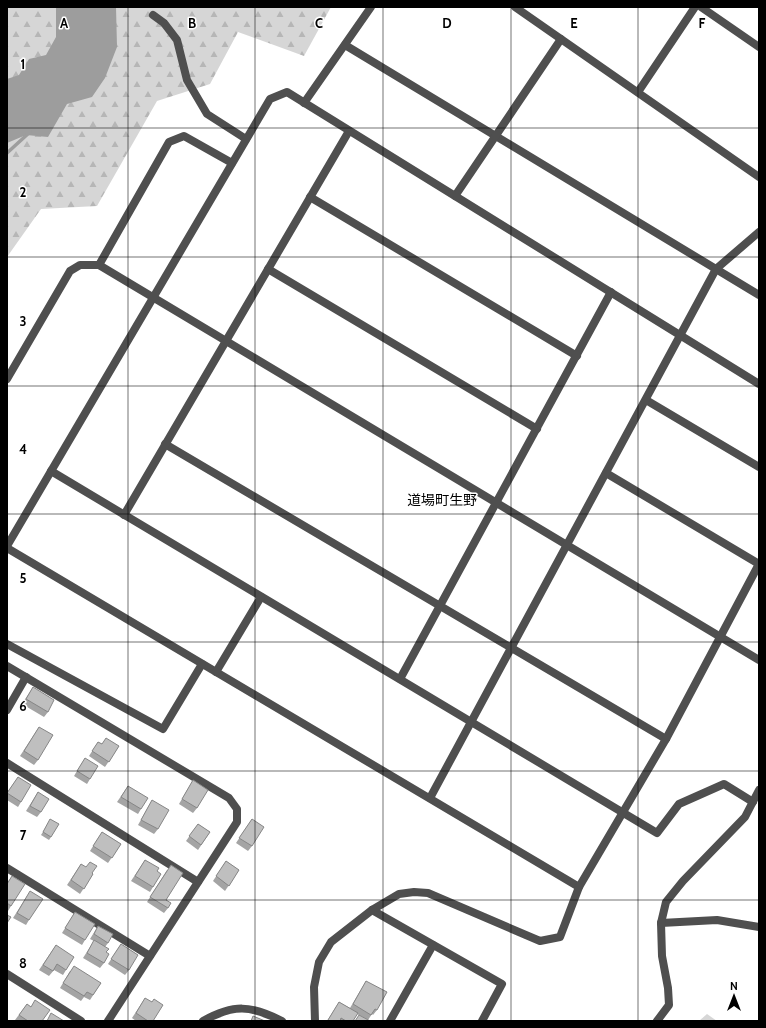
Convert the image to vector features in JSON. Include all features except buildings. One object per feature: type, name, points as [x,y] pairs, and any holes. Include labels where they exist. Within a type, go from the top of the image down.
[{"type":"street","points":[[304,103],[371,7]]},
{"type":"street","points":[[514,7],[759,177]]},
{"type":"street","points":[[638,92],[695,7]]},
{"type":"street","points":[[701,7],[759,47]]},
{"type":"street","points":[[153,15],[164,23],[177,40],[187,80],[207,114],[246,139]]},
{"type":"street","points":[[455,196],[561,39]]},
{"type":"street","points":[[345,45],[759,295]]},
{"type":"street","points":[[579,887],[7,547],[270,99],[287,92],[759,384]]},
{"type":"street","points":[[124,514],[349,131]]},
{"type":"street","points":[[99,265],[168,142],[184,136],[232,163]]},
{"type":"street","points":[[310,197],[577,356]]},
{"type":"street","points":[[430,798],[716,270],[759,232]]},
{"type":"street","points":[[7,379],[70,271],[80,265],[99,265],[759,660]]},
{"type":"street","points":[[268,269],[537,428]]},
{"type":"street","points":[[400,679],[611,292]]},
{"type":"street","points":[[646,400],[759,467]]},
{"type":"street","points":[[165,444],[666,739]]},
{"type":"street","points":[[51,471],[657,833],[679,804],[724,784],[753,802]]},
{"type":"street","points":[[315,1021],[314,988],[319,962],[331,942],[372,910],[399,894],[414,892],[428,893],[540,941],[560,937],[579,887],[666,739],[759,564],[606,472]]},
{"type":"street","points":[[216,672],[261,597]]},
{"type":"street","points":[[7,644],[163,729],[202,664]]},
{"type":"street","points":[[7,666],[228,798],[237,809],[237,822],[108,1021]]},
{"type":"street","points":[[7,710],[26,677]]},
{"type":"street","points":[[7,764],[198,882]]},
{"type":"street","points":[[657,1021],[669,1005],[668,988],[662,956],[661,923],[666,902],[683,881],[745,817],[759,790]]},
{"type":"street","points":[[7,868],[150,956]]},
{"type":"street","points":[[372,910],[502,984],[482,1021]]},
{"type":"street","points":[[661,923],[717,920],[759,927]]},
{"type":"street","points":[[390,1021],[432,945]]},
{"type":"street","points":[[7,974],[81,1021]]},
{"type":"street","points":[[203,1021],[230,1009],[252,1009],[268,1014],[282,1021]]},
{"type":"green space","points":[[7,7],[331,7],[304,56],[238,32],[210,84],[157,101],[97,206],[41,209],[7,257]]},
{"type":"green space","points":[[707,1014],[717,1021],[699,1021]]},
{"type":"shaded area","points":[[56,7],[116,7],[117,47],[105,78],[92,97],[67,104],[48,137],[26,135],[7,143],[7,79],[19,75],[29,59],[46,55],[56,37]]},
{"type":"waterway","points":[[7,153],[30,132]]},
{"type":"district","name":"道場町生野","points":[[442,500]]}]
